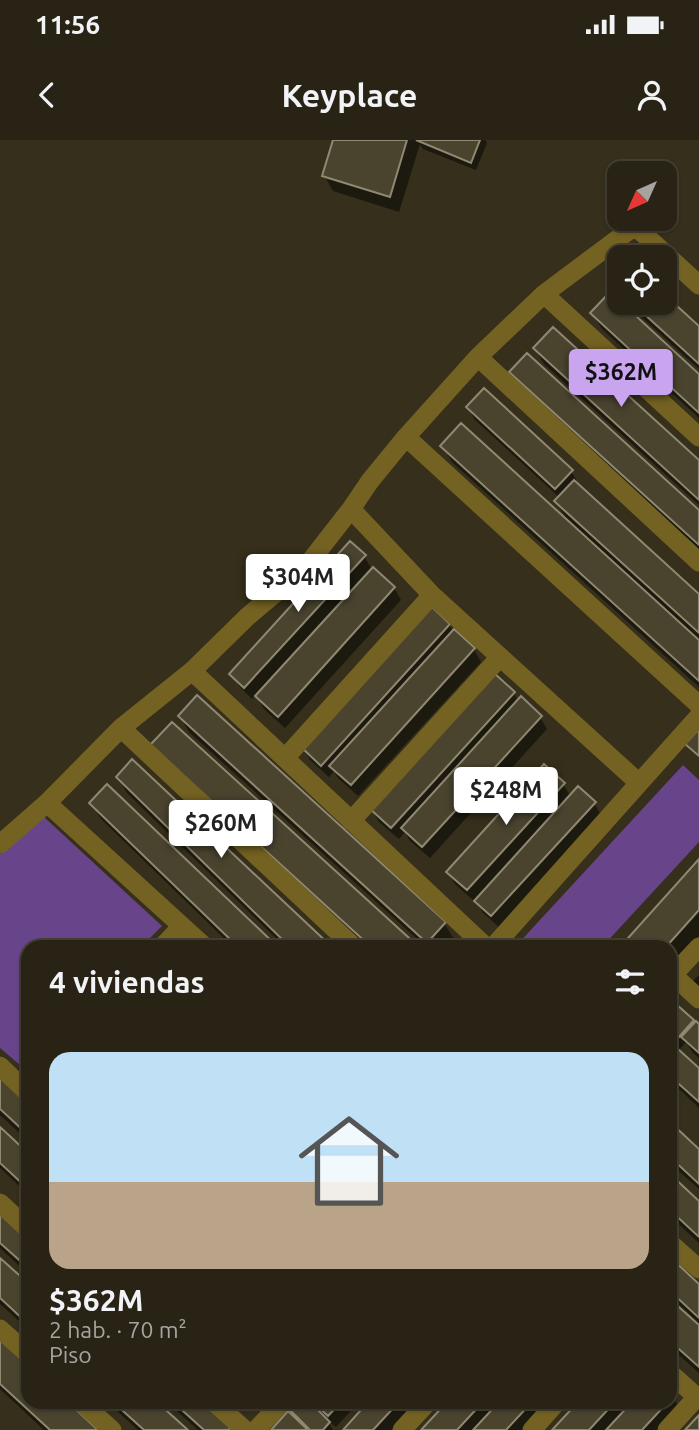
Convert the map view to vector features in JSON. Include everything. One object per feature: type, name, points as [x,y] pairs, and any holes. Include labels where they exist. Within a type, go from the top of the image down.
[{"type":"street","points":[[0,844],[47,803],[121,728],[192,671],[247,617],[305,568],[406,437],[478,356],[544,294],[635,226],[699,285]]},
{"type":"street","points":[[544,294],[699,437]]},
{"type":"street","points":[[478,356],[699,562]]},
{"type":"street","points":[[406,437],[699,705]]},
{"type":"street","points":[[351,509],[432,595],[639,783]]},
{"type":"street","points":[[285,758],[432,595]]},
{"type":"street","points":[[351,821],[500,657]]},
{"type":"street","points":[[192,671],[478,940]]},
{"type":"street","points":[[499,940],[699,716]]},
{"type":"street","points":[[121,728],[347,940]]},
{"type":"street","points":[[47,803],[197,940]]},
{"type":"street","points":[[169,940],[182,926]]},
{"type":"street","points":[[677,971],[699,947]]},
{"type":"street","points":[[677,981],[699,999]]},
{"type":"street","points":[[0,1066],[21,1083]]},
{"type":"street","points":[[0,1203],[21,1222]]},
{"type":"street","points":[[677,1249],[699,1269]]},
{"type":"street","points":[[0,1329],[21,1348]]},
{"type":"street","points":[[667,1430],[698,1398],[677,1379]]},
{"type":"street","points":[[89,1409],[112,1430]]},
{"type":"street","points":[[222,1409],[245,1430]]},
{"type":"street","points":[[256,1430],[276,1409]]},
{"type":"street","points":[[402,1430],[422,1409]]},
{"type":"street","points":[[532,1430],[551,1409]]},
{"type":"shaded area","points":[[683,765],[699,780],[699,842],[608,940],[521,940]]},
{"type":"shaded area","points":[[44,817],[162,926],[148,940],[21,940],[20,1065],[0,1048],[0,854]]},
{"type":"building","points":[[333,140],[407,140],[390,197],[322,176]]},
{"type":"building","points":[[416,140],[480,140],[471,163]]},
{"type":"building","points":[[607,295],[607,315],[635,315],[699,374],[699,413],[590,313]]},
{"type":"building","points":[[677,306],[699,326],[699,364],[645,315],[677,315]]},
{"type":"building","points":[[553,327],[699,460],[699,500],[533,348]]},
{"type":"building","points":[[527,353],[699,510],[699,545],[509,372]]},
{"type":"building","points":[[484,388],[573,470],[555,489],[466,407]]},
{"type":"building","points":[[461,423],[699,640],[699,681],[440,446]]},
{"type":"building","points":[[574,480],[699,594],[699,633],[554,501]]},
{"type":"building","points":[[350,541],[366,555],[244,688],[229,674]]},
{"type":"building","points":[[373,567],[395,587],[278,717],[255,696]]},
{"type":"building","points":[[430,605],[450,624],[321,766],[301,747]]},
{"type":"building","points":[[454,629],[475,648],[351,785],[329,766]]},
{"type":"building","points":[[494,673],[515,692],[391,828],[370,809]]},
{"type":"building","points":[[197,695],[446,922],[430,940],[424,940],[178,716]]},
{"type":"building","points":[[521,696],[542,716],[422,847],[401,828]]},
{"type":"building","points":[[172,722],[411,940],[363,940],[150,745]]},
{"type":"building","points":[[699,731],[699,756],[685,744]]},
{"type":"building","points":[[132,759],[325,940],[283,940],[116,777]]},
{"type":"building","points":[[544,764],[565,783],[467,890],[446,872]]},
{"type":"building","points":[[107,784],[271,940],[231,940],[89,803]]},
{"type":"building","points":[[578,786],[596,802],[491,916],[474,901]]},
{"type":"building","points":[[699,859],[699,910],[672,940],[626,940]]},
{"type":"building","points":[[677,1005],[694,1020],[677,1039]]},
{"type":"building","points":[[696,1021],[699,1024],[699,1053],[681,1037]]},
{"type":"building","points":[[677,1050],[699,1068],[699,1102],[677,1082]]},
{"type":"building","points":[[0,1077],[21,1096],[21,1128],[0,1109]]},
{"type":"building","points":[[0,1127],[21,1146],[21,1182],[0,1163]]},
{"type":"building","points":[[677,1129],[699,1149],[699,1184],[677,1164]]},
{"type":"building","points":[[677,1181],[699,1201],[699,1237],[677,1217]]},
{"type":"building","points":[[0,1211],[21,1230],[21,1262],[0,1243]]},
{"type":"building","points":[[0,1258],[21,1277],[21,1318],[0,1298]]},
{"type":"building","points":[[677,1264],[699,1284],[699,1318],[677,1298]]},
{"type":"building","points":[[677,1305],[699,1325],[699,1367],[677,1347]]},
{"type":"building","points":[[0,1339],[21,1358],[21,1403],[0,1384]]},
{"type":"building","points":[[27,1409],[76,1409],[98,1430],[50,1430]]},
{"type":"building","points":[[121,1409],[165,1409],[188,1430],[144,1430]]},
{"type":"building","points":[[181,1409],[215,1409],[233,1426],[228,1430],[204,1430]]},
{"type":"building","points":[[317,1409],[330,1422],[323,1430],[310,1430],[290,1410]]},
{"type":"building","points":[[320,1409],[334,1409],[328,1416]]},
{"type":"building","points":[[362,1409],[392,1409],[373,1430],[343,1430]]},
{"type":"building","points":[[440,1409],[476,1409],[457,1430],[421,1430]]},
{"type":"building","points":[[492,1409],[526,1409],[506,1430],[473,1430]]},
{"type":"building","points":[[572,1409],[608,1409],[589,1430],[552,1430]]},
{"type":"building","points":[[626,1409],[662,1409],[642,1430],[606,1430]]},
{"type":"building","points":[[288,1411],[308,1430],[271,1430]]},
{"type":"building","points":[[699,1415],[699,1430],[685,1430]]}]
